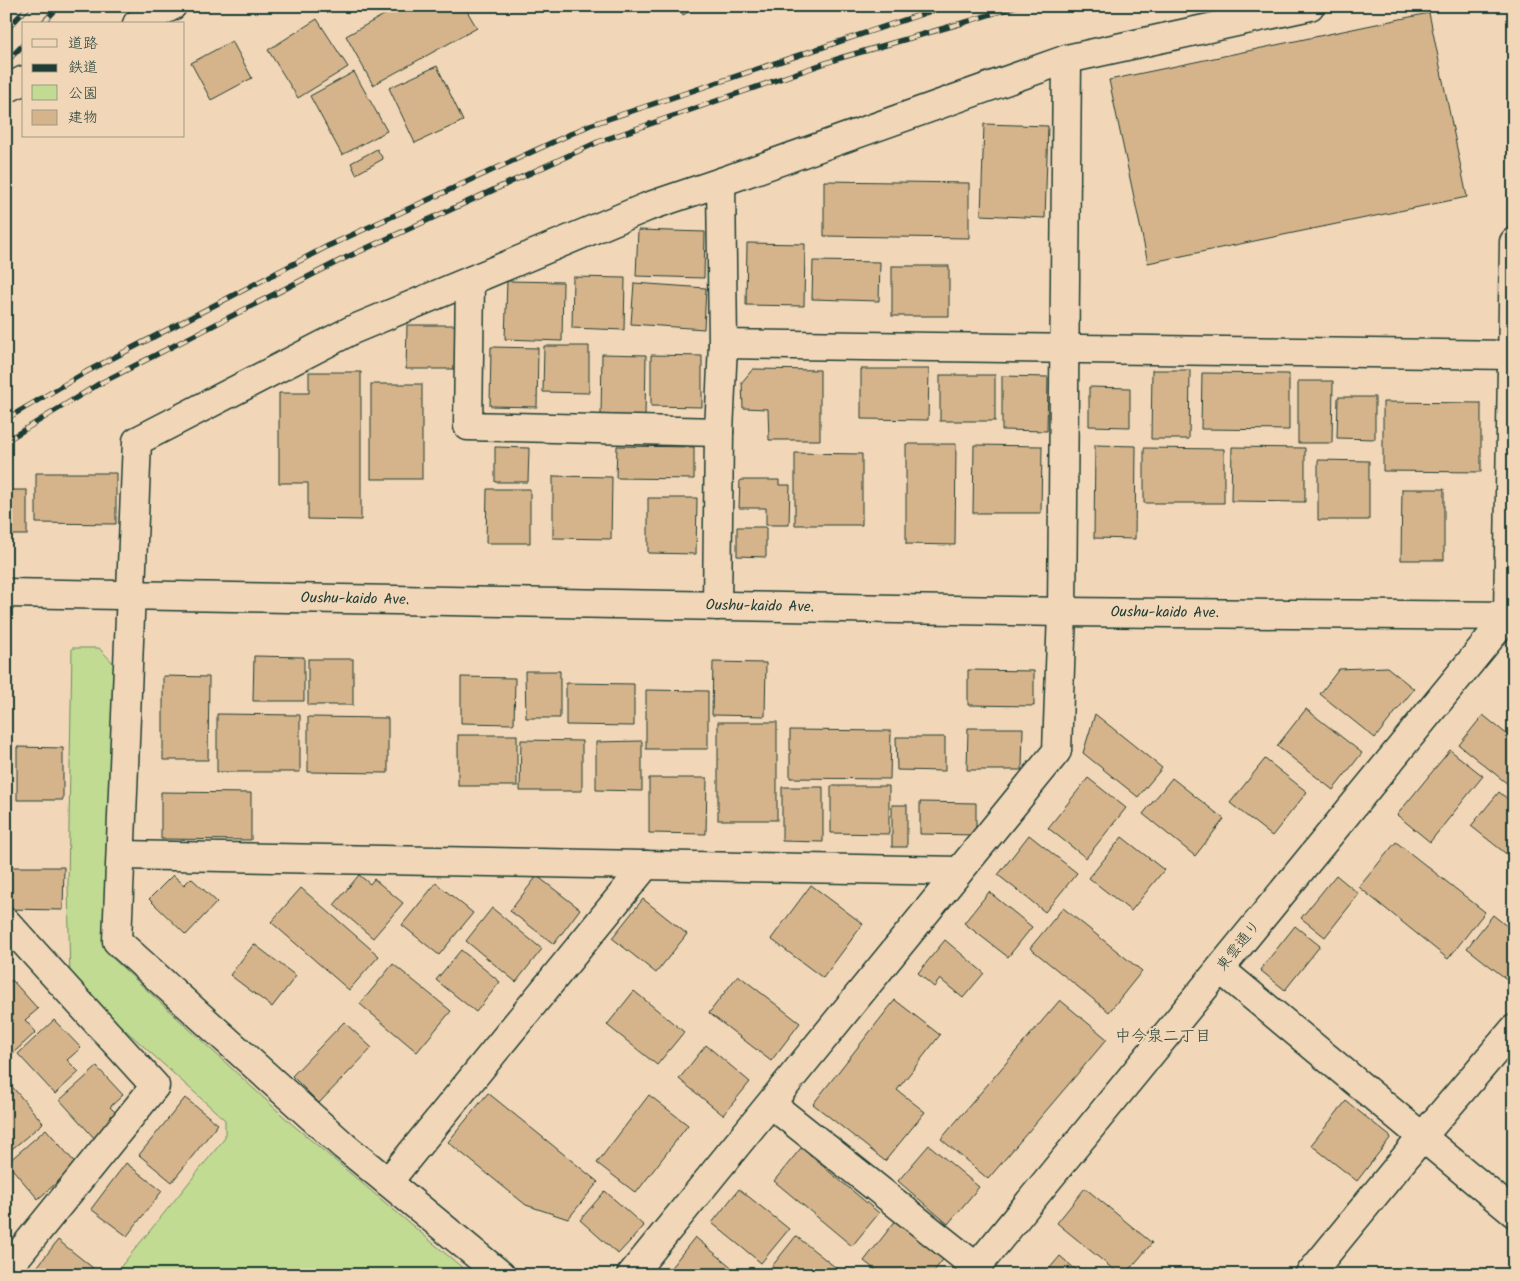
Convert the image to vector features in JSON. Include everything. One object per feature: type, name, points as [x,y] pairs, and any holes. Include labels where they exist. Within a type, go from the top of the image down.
[{"type":"street","points":[[141,22],[172,6]]},
{"type":"street","points":[[501,1275],[344,1146],[117,941],[137,441],[352,330],[647,207],[1068,59],[1310,6]]},
{"type":"street","points":[[631,1275],[1057,751],[1062,612],[1068,59]]},
{"type":"street","points":[[6,89],[22,81]]},
{"type":"street","points":[[717,606],[719,432],[723,344],[721,182]]},
{"type":"street","points":[[1511,616],[1514,242]]},
{"type":"street","points":[[470,281],[468,426],[719,432]]},
{"type":"street","points":[[723,344],[1065,349],[1513,340]]},
{"type":"street","name":"Oushu-kaido Ave.","points":[[6,593],[1062,612],[1511,616]]},
{"type":"street","name":"東雲通り","points":[[973,1271],[1511,616]]},
{"type":"street","points":[[121,855],[959,871]]},
{"type":"street","points":[[388,1182],[646,865]]},
{"type":"street","points":[[6,922],[155,1086],[10,1257]]},
{"type":"street","points":[[1220,969],[1514,1213]]},
{"type":"street","points":[[1309,1275],[1422,1136],[1514,1029]]},
{"type":"street","points":[[771,1104],[973,1271]]},
{"type":"green space","points":[[72,648],[99,648],[114,664],[109,955],[293,1125],[471,1275],[114,1275],[225,1138],[225,1120],[70,980],[68,884]]},
{"type":"building","points":[[400,6],[464,6],[477,28],[373,85],[346,36]]},
{"type":"building","points":[[678,6],[699,6],[683,15]]},
{"type":"building","points":[[1429,13],[1467,197],[1148,263],[1109,80]]},
{"type":"building","points":[[317,19],[348,67],[298,98],[268,50]]},
{"type":"building","points":[[232,41],[252,78],[211,100],[191,63]]},
{"type":"building","points":[[437,66],[463,121],[415,143],[389,88]]},
{"type":"building","points":[[354,72],[387,131],[342,155],[310,96]]},
{"type":"building","points":[[984,124],[1048,126],[1045,218],[981,215]]},
{"type":"building","points":[[377,149],[383,159],[356,174],[351,163]]},
{"type":"building","points":[[824,181],[969,183],[969,238],[824,236]]},
{"type":"building","points":[[638,230],[705,232],[704,278],[636,276]]},
{"type":"building","points":[[747,243],[805,244],[804,306],[746,305]]},
{"type":"building","points":[[813,261],[880,262],[879,301],[812,299]]},
{"type":"building","points":[[892,266],[949,266],[949,316],[892,316]]},
{"type":"building","points":[[573,277],[625,278],[624,330],[572,328]]},
{"type":"building","points":[[507,281],[563,282],[562,341],[505,339]]},
{"type":"building","points":[[634,283],[706,288],[704,329],[631,324]]},
{"type":"building","points":[[407,325],[459,325],[459,369],[406,369]]},
{"type":"building","points":[[544,346],[589,346],[589,393],[543,392]]},
{"type":"building","points":[[491,347],[538,348],[537,407],[490,406]]},
{"type":"building","points":[[602,354],[646,355],[645,417],[601,416]]},
{"type":"building","points":[[651,355],[702,356],[702,407],[651,406]]},
{"type":"building","points":[[753,369],[820,370],[820,440],[769,440],[768,409],[743,408],[742,382]]},
{"type":"building","points":[[861,369],[929,369],[928,420],[861,419]]},
{"type":"building","points":[[1152,370],[1190,370],[1189,439],[1151,439]]},
{"type":"building","points":[[309,372],[361,372],[361,520],[308,519],[308,483],[279,483],[279,393],[309,393]]},
{"type":"building","points":[[1202,373],[1289,374],[1289,430],[1201,429]]},
{"type":"building","points":[[940,375],[995,375],[995,421],[940,421]]},
{"type":"building","points":[[1002,376],[1048,377],[1047,431],[1002,430]]},
{"type":"building","points":[[1298,381],[1333,381],[1332,443],[1298,443]]},
{"type":"building","points":[[371,384],[422,384],[422,479],[371,479]]},
{"type":"building","points":[[1089,387],[1130,388],[1130,427],[1089,426]]},
{"type":"building","points":[[1338,397],[1375,397],[1375,439],[1337,438]]},
{"type":"building","points":[[1383,402],[1481,403],[1481,472],[1383,471]]},
{"type":"building","points":[[906,444],[956,444],[955,545],[906,544]]},
{"type":"building","points":[[974,445],[1042,446],[1041,513],[973,513]]},
{"type":"building","points":[[1095,445],[1136,446],[1135,539],[1094,538]]},
{"type":"building","points":[[617,446],[694,447],[694,479],[616,478]]},
{"type":"building","points":[[495,447],[529,448],[528,482],[495,482]]},
{"type":"building","points":[[1232,447],[1305,448],[1305,502],[1231,501]]},
{"type":"building","points":[[1144,448],[1224,449],[1224,503],[1144,503]]},
{"type":"building","points":[[795,453],[862,454],[862,525],[795,525]]},
{"type":"building","points":[[1318,460],[1369,461],[1369,520],[1318,520]]},
{"type":"building","points":[[36,473],[116,473],[116,524],[36,523]]},
{"type":"building","points":[[553,476],[612,477],[611,539],[553,538]]},
{"type":"building","points":[[740,480],[779,480],[779,485],[790,485],[789,525],[766,525],[766,508],[739,508]]},
{"type":"building","points":[[487,489],[530,489],[530,543],[486,543]]},
{"type":"building","points":[[1402,489],[1444,489],[1444,560],[1401,560]]},
{"type":"building","points":[[6,490],[27,490],[27,535],[6,535]]},
{"type":"building","points":[[648,498],[697,498],[696,554],[648,553]]},
{"type":"building","points":[[737,527],[766,527],[766,557],[737,556]]},
{"type":"building","points":[[254,656],[304,657],[304,701],[253,701]]},
{"type":"building","points":[[308,659],[353,659],[353,705],[308,705]]},
{"type":"building","points":[[713,662],[766,663],[765,716],[712,715]]},
{"type":"building","points":[[1387,667],[1414,689],[1375,738],[1320,694],[1339,669]]},
{"type":"building","points":[[968,670],[1034,671],[1034,706],[968,705]]},
{"type":"building","points":[[525,671],[560,671],[560,718],[526,718]]},
{"type":"building","points":[[163,676],[209,677],[208,760],[163,760]]},
{"type":"building","points":[[461,677],[515,678],[514,724],[461,723]]},
{"type":"building","points":[[566,683],[634,684],[634,726],[566,725]]},
{"type":"building","points":[[646,690],[708,691],[708,749],[646,749]]},
{"type":"building","points":[[1306,709],[1362,753],[1333,790],[1277,746]]},
{"type":"building","points":[[217,714],[300,715],[300,772],[217,772]]},
{"type":"building","points":[[1095,714],[1162,768],[1138,797],[1083,753]]},
{"type":"building","points":[[1483,715],[1514,740],[1514,789],[1459,745]]},
{"type":"building","points":[[308,717],[388,718],[388,773],[308,772]]},
{"type":"building","points":[[718,722],[777,722],[777,820],[718,820]]},
{"type":"building","points":[[968,728],[1023,728],[1022,770],[967,770]]},
{"type":"building","points":[[790,730],[891,731],[890,779],[790,778]]},
{"type":"building","points":[[458,735],[517,735],[517,786],[458,786]]},
{"type":"building","points":[[896,737],[945,737],[945,771],[897,770]]},
{"type":"building","points":[[521,740],[582,741],[582,791],[520,791]]},
{"type":"building","points":[[642,741],[642,791],[596,790],[596,742]]},
{"type":"building","points":[[6,746],[11,746],[10,801],[6,801]]},
{"type":"building","points":[[17,747],[63,748],[63,800],[17,800]]},
{"type":"building","points":[[1450,750],[1483,776],[1430,842],[1397,815]]},
{"type":"building","points":[[1265,759],[1307,792],[1272,836],[1230,803]]},
{"type":"building","points":[[649,778],[707,778],[706,834],[649,833]]},
{"type":"building","points":[[1088,778],[1126,808],[1086,858],[1048,828]]},
{"type":"building","points":[[1172,778],[1224,819],[1195,856],[1143,814]]},
{"type":"building","points":[[831,786],[889,786],[889,834],[831,833]]},
{"type":"building","points":[[782,787],[823,787],[823,842],[782,841]]},
{"type":"building","points":[[161,792],[251,793],[251,840],[161,839]]},
{"type":"building","points":[[1499,792],[1514,804],[1514,860],[1471,826]]},
{"type":"building","points":[[920,802],[976,803],[976,835],[920,834]]},
{"type":"building","points":[[892,805],[907,805],[907,847],[892,847]]},
{"type":"building","points":[[1029,835],[1077,873],[1045,912],[998,875]]},
{"type":"building","points":[[1122,837],[1164,870],[1131,911],[1089,878]]},
{"type":"building","points":[[1396,842],[1485,912],[1448,959],[1359,887]]},
{"type":"building","points":[[6,867],[64,867],[63,910],[6,909]]},
{"type":"building","points":[[173,875],[184,885],[191,878],[217,902],[186,935],[149,899]]},
{"type":"building","points":[[359,875],[370,884],[374,879],[403,903],[373,938],[334,905]]},
{"type":"building","points":[[1336,875],[1359,894],[1325,937],[1301,918]]},
{"type":"building","points":[[537,876],[580,909],[554,944],[510,911]]},
{"type":"building","points":[[436,883],[473,913],[439,955],[402,925]]},
{"type":"building","points":[[811,885],[863,924],[823,978],[771,939]]},
{"type":"building","points":[[301,888],[379,956],[349,990],[271,922]]},
{"type":"building","points":[[989,892],[1032,927],[1008,957],[964,923]]},
{"type":"building","points":[[643,899],[687,934],[656,973],[612,938]]},
{"type":"building","points":[[492,908],[542,949],[516,982],[466,941]]},
{"type":"building","points":[[1063,908],[1142,971],[1109,1012],[1030,948]]},
{"type":"building","points":[[1493,915],[1514,932],[1514,976],[1509,981],[1467,948]]},
{"type":"building","points":[[1295,926],[1320,946],[1285,990],[1260,970]]},
{"type":"building","points":[[945,940],[984,973],[963,998],[940,979],[934,987],[918,973]]},
{"type":"building","points":[[254,944],[296,976],[272,1007],[230,975]]},
{"type":"building","points":[[461,950],[500,982],[476,1012],[436,980]]},
{"type":"building","points":[[393,964],[451,1011],[417,1052],[360,1004]]},
{"type":"building","points":[[738,975],[800,1023],[771,1061],[709,1013]]},
{"type":"building","points":[[12,980],[38,1009],[25,1020],[36,1032],[12,1054],[6,1048],[6,985]]},
{"type":"building","points":[[634,991],[684,1032],[657,1065],[607,1025]]},
{"type":"building","points":[[895,1000],[940,1035],[897,1090],[925,1112],[885,1161],[813,1104]]},
{"type":"building","points":[[1060,1000],[1107,1039],[988,1179],[941,1139]]},
{"type":"building","points":[[54,1020],[81,1048],[67,1060],[79,1072],[55,1094],[18,1054]]},
{"type":"building","points":[[344,1022],[372,1048],[319,1103],[292,1076]]},
{"type":"building","points":[[706,1045],[750,1082],[723,1115],[679,1079]]},
{"type":"building","points":[[97,1067],[123,1095],[110,1107],[121,1118],[96,1140],[60,1100]]},
{"type":"building","points":[[9,1083],[43,1123],[6,1154],[6,1086]]},
{"type":"building","points":[[488,1093],[598,1182],[568,1219],[526,1205],[448,1142]]},
{"type":"building","points":[[649,1095],[688,1125],[636,1193],[597,1163]]},
{"type":"building","points":[[185,1098],[218,1124],[172,1182],[139,1155]]},
{"type":"building","points":[[1346,1101],[1391,1137],[1357,1181],[1311,1145]]},
{"type":"building","points":[[46,1129],[77,1165],[38,1199],[7,1163]]},
{"type":"building","points":[[929,1145],[979,1187],[948,1224],[898,1181]]},
{"type":"building","points":[[801,1148],[879,1213],[852,1246],[774,1181]]},
{"type":"building","points":[[126,1163],[162,1191],[127,1236],[91,1209]]},
{"type":"building","points":[[1085,1188],[1152,1243],[1125,1275],[1120,1275],[1057,1223]]},
{"type":"building","points":[[739,1189],[789,1229],[761,1263],[712,1223]]},
{"type":"building","points":[[605,1191],[644,1226],[618,1254],[580,1220]]},
{"type":"building","points":[[897,1219],[945,1257],[931,1275],[882,1275],[864,1261]]},
{"type":"building","points":[[796,1236],[845,1275],[775,1275],[769,1270]]},
{"type":"building","points":[[695,1237],[741,1275],[675,1275],[669,1270]]},
{"type":"building","points":[[58,1240],[93,1268],[88,1275],[31,1275]]},
{"type":"building","points":[[1060,1256],[1082,1275],[1044,1275]]},
{"type":"railway","points":[[6,30],[29,6]]},
{"type":"railway","points":[[44,22],[59,6]]},
{"type":"railway","points":[[6,419],[86,372],[328,246],[590,125],[946,6]]},
{"type":"railway","points":[[6,441],[97,385],[343,259],[598,142],[840,58],[1017,6]]},
{"type":"railway","points":[[6,62],[22,46]]},
{"type":"district","name":"中今泉二丁目","points":[[1163,1036]]}]
